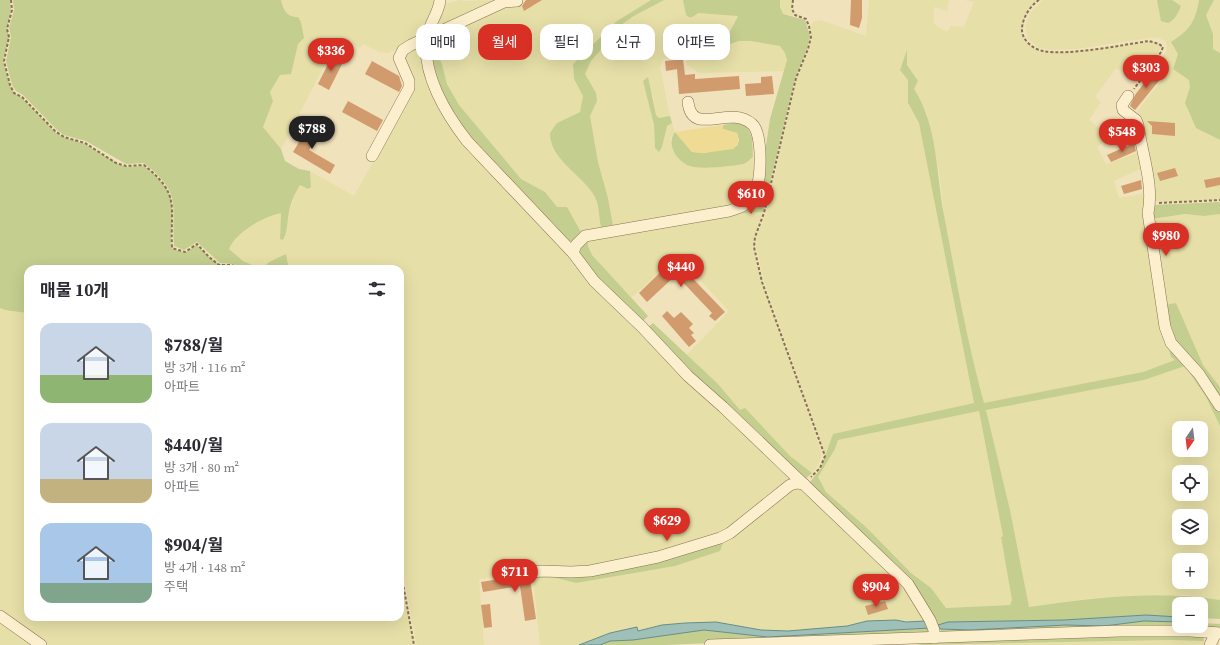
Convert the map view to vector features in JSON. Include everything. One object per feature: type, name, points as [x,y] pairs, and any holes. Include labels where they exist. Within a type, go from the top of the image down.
[{"type":"street","points":[[432,24],[440,0]]},
{"type":"street","points":[[456,24],[504,2],[517,1]]},
{"type":"street","points":[[372,156],[409,88],[409,81],[400,58],[403,50],[416,42]]},
{"type":"street","points":[[428,60],[437,93],[454,124],[473,147],[572,253],[594,281],[642,327],[688,376],[723,407],[908,584],[932,629]]},
{"type":"street","points":[[1128,96],[1122,104],[1123,110],[1136,120],[1138,125],[1150,203],[1148,214],[1161,311],[1168,336],[1171,342],[1199,374],[1220,406]]},
{"type":"street","points":[[572,253],[576,245],[585,236],[729,211],[742,207],[750,200],[758,184],[759,141],[755,127],[743,118],[733,116],[700,120],[694,118],[690,113],[688,102]]},
{"type":"street","points":[[512,574],[542,571],[590,571],[658,557],[720,538],[730,533],[790,485],[797,483],[804,484]]},
{"type":"street","points":[[0,616],[42,645]]},
{"type":"street","points":[[710,645],[781,644],[846,639],[907,642],[932,629],[1120,632],[1190,631],[1218,633],[1210,645]]},
{"type":"path","points":[[11,0],[12,10],[8,28],[9,37],[4,61],[10,85],[14,93],[22,97],[55,131],[64,137],[85,143],[116,163],[126,166],[144,165],[154,173],[170,193],[172,202],[172,248],[185,252],[196,244],[219,265],[231,265]]},
{"type":"path","points":[[793,0],[792,9],[795,15],[806,19],[811,37],[808,49],[796,78],[764,213],[755,237],[754,247],[762,282],[824,456],[820,468],[804,484]]},
{"type":"path","points":[[1039,0],[1034,3],[1028,12],[1022,31],[1024,38],[1041,51],[1056,52],[1085,50],[1149,41],[1163,47],[1152,67],[1128,96]]},
{"type":"path","points":[[1150,203],[1220,200]]},
{"type":"path","points":[[404,589],[414,645]]},
{"type":"shaded area","points":[[281,0],[437,0],[428,24],[416,24],[416,39],[388,53],[380,52],[363,44],[360,48],[339,37],[281,149],[263,127],[273,101],[270,92],[280,75],[285,75],[295,55],[298,44],[302,41],[301,22],[298,18],[291,17],[287,14]]},
{"type":"shaded area","points":[[460,0],[514,0],[448,24],[434,24],[442,5]]},
{"type":"shaded area","points":[[528,0],[651,0],[614,24],[601,24],[601,37],[593,44],[593,24],[540,24],[540,60],[577,60],[573,64],[574,79],[583,96],[582,106],[580,112],[557,123],[560,158],[585,183],[596,199],[601,227],[581,232],[567,207],[557,207],[545,192],[521,179],[459,105],[447,84],[442,64],[439,60],[470,60],[470,24],[468,24],[506,5],[518,5]]},
{"type":"shaded area","points":[[664,0],[683,0],[686,15],[693,17],[698,13],[738,15],[730,31],[730,24],[663,24],[663,59],[660,67],[670,116],[659,119],[656,115],[653,95],[643,81],[654,125],[655,148],[662,147],[667,126],[672,123],[675,132],[670,138],[673,151],[689,166],[750,160],[753,157],[755,183],[746,199],[731,208],[613,225],[608,198],[598,162],[590,116],[597,101],[585,74],[591,61],[601,50],[601,60],[655,60],[655,24],[623,24],[632,17]]},
{"type":"shaded area","points":[[780,0],[792,0],[791,8],[794,16],[783,14],[781,12]]},
{"type":"shaded area","points":[[869,0],[949,0],[947,11],[934,7],[934,24],[947,32],[951,26],[964,27],[974,2],[965,0],[1037,0],[1027,11],[1021,32],[1023,38],[1028,44],[1041,52],[1056,53],[1086,51],[1149,42],[1158,44],[1161,47],[1151,67],[1126,74],[1116,68],[1095,97],[1101,102],[1089,120],[1110,137],[1097,147],[1106,164],[1140,152],[1142,168],[1114,181],[1119,198],[1148,193],[1175,360],[1143,372],[984,404],[973,364],[965,326],[944,215],[939,171],[927,113],[914,89],[918,81],[907,65],[907,51],[900,70],[908,80],[908,104],[919,123],[974,403],[833,434],[826,456],[764,281],[756,247],[756,237],[766,214],[797,78],[810,49],[812,37],[811,25],[814,21],[820,20],[866,36]]},
{"type":"shaded area","points":[[1043,0],[1157,0],[1161,20],[1181,7],[1172,0],[1199,0],[1195,19],[1191,27],[1172,42],[1178,54],[1173,68],[1189,80],[1190,87],[1187,97],[1187,109],[1196,128],[1220,140],[1220,199],[1169,202],[1155,201],[1154,199],[1138,110],[1166,75],[1156,67],[1166,52],[1167,45],[1165,41],[1159,38],[1150,38],[1076,49],[1052,50],[1039,48],[1028,39],[1025,26],[1030,13]]},
{"type":"shaded area","points":[[1214,0],[1220,0],[1220,53],[1213,49],[1213,34],[1206,15]]},
{"type":"shaded area","points":[[730,38],[733,43],[739,41],[751,41],[775,44],[780,46],[785,53],[787,60],[784,71],[699,73],[687,65],[686,60],[730,60]]},
{"type":"shaded area","points":[[416,48],[416,60],[430,60],[465,143],[797,482],[717,537],[590,568],[531,570],[530,565],[502,567],[502,576],[479,579],[484,645],[417,645],[416,643],[404,578],[404,265],[288,265],[286,254],[266,265],[252,265],[243,261],[229,249],[231,244],[245,230],[264,218],[281,212],[280,239],[283,240],[287,229],[290,207],[300,185],[308,189],[311,180],[310,171],[354,196],[412,92],[404,56]]},
{"type":"shaded area","points":[[763,212],[754,237],[755,258],[822,454],[817,468],[812,473],[790,456],[740,411],[717,383],[686,356],[729,311],[678,256],[631,298],[592,255],[588,246],[587,237],[731,214]]},
{"type":"shaded area","points":[[1185,214],[1204,216],[1220,214],[1220,387],[1203,365],[1176,303],[1165,305],[1152,219]]},
{"type":"shaded area","points":[[0,308],[10,312],[24,312],[24,621],[404,621],[404,592],[414,645],[48,645],[0,610]]},
{"type":"shaded area","points":[[1185,366],[1206,397],[1220,426],[1220,600],[1187,595],[1144,595],[1091,598],[1029,607],[1010,510],[986,410],[1144,380]]},
{"type":"shaded area","points":[[979,411],[1003,536],[1001,537],[1012,600],[1010,605],[946,608],[931,588],[911,573],[867,528],[826,492],[817,477],[835,449],[838,440]]},
{"type":"shaded area","points":[[802,486],[905,586],[925,621],[867,621],[847,626],[788,631],[761,630],[716,622],[685,623],[662,625],[637,631],[636,627],[610,633],[579,645],[540,645],[533,578],[553,577],[576,583],[675,566],[717,552],[724,540],[788,489]]},
{"type":"shaded area","points":[[0,620],[35,645],[0,645]]},
{"type":"shaded area","points":[[1171,640],[1204,641],[1204,645],[966,645]]},
{"type":"green space","points":[[0,0],[10,0],[11,10],[7,29],[9,37],[3,61],[10,86],[14,93],[21,97],[55,132],[63,137],[85,144],[125,167],[144,166],[158,178],[167,189],[171,197],[171,248],[185,253],[196,245],[215,262],[224,265],[24,265],[24,313],[4,310],[0,308]]},
{"type":"green space","points":[[13,0],[281,0],[283,7],[288,14],[298,17],[301,22],[304,38],[298,44],[291,74],[280,75],[270,92],[273,101],[263,127],[281,149],[285,161],[299,169],[310,171],[311,187],[308,189],[300,185],[293,198],[288,216],[287,230],[283,240],[280,239],[281,213],[259,221],[244,231],[232,243],[229,249],[243,261],[252,265],[220,263],[197,242],[184,250],[174,246],[173,209],[170,192],[165,183],[156,174],[144,163],[126,164],[86,141],[64,135],[57,130],[23,95],[16,91],[12,85],[6,61],[11,37],[9,28],[14,10]]},
{"type":"green space","points":[[651,0],[664,0],[632,17],[623,24],[614,24]]},
{"type":"green space","points":[[683,0],[780,0],[780,7],[783,14],[805,20],[810,36],[807,49],[795,78],[763,212],[731,214],[736,213],[761,179],[770,119],[787,60],[785,53],[780,46],[751,41],[739,41],[730,44],[730,31],[738,16],[698,13],[691,17],[686,15]]},
{"type":"green space","points":[[1157,0],[1172,0],[1181,6],[1173,20],[1168,23],[1161,21]]},
{"type":"green space","points":[[1199,0],[1214,0],[1206,15],[1213,34],[1213,49],[1220,53],[1220,140],[1196,128],[1185,103],[1190,87],[1189,80],[1173,69],[1178,54],[1171,42],[1188,29],[1194,20]]},
{"type":"green space","points":[[601,37],[601,50],[593,59],[593,44]]},
{"type":"green space","points":[[907,50],[907,65],[918,81],[914,89],[922,103],[932,134],[941,199],[957,286],[972,357],[984,403],[1143,372],[1175,360],[1171,357],[1164,331],[1220,410],[1220,426],[1206,397],[1185,366],[1144,380],[986,410],[1010,510],[1029,607],[1124,596],[1148,595],[1196,597],[1172,597],[1172,617],[1146,615],[1064,620],[948,622],[938,625],[918,590],[811,486],[810,482],[821,468],[833,434],[974,403],[919,123],[908,103],[908,80],[900,70]],"holes":[[[979,411],[1003,536],[1001,537],[1012,600],[1010,605],[946,608],[931,588],[911,573],[867,528],[826,492],[818,477],[835,449],[838,440]]]},
{"type":"green space","points":[[440,60],[447,84],[459,105],[521,179],[545,192],[557,207],[567,207],[581,232],[572,242],[569,242],[463,130],[442,92],[433,61]]},
{"type":"green space","points":[[577,60],[592,60],[585,74],[596,93],[597,101],[590,116],[598,162],[608,198],[613,225],[601,227],[595,197],[561,159],[551,143],[550,133],[557,123],[580,112],[583,96],[574,79],[573,64]]},
{"type":"green space","points":[[648,77],[656,115],[659,118],[670,116],[672,123],[667,126],[662,147],[659,152],[655,148],[654,125],[643,81]]},
{"type":"green space","points":[[738,122],[747,126],[752,138],[753,157],[747,162],[731,166],[701,168],[685,164],[674,152],[672,147],[672,137],[675,132],[692,152],[704,153],[737,146],[739,140],[737,133],[723,129],[723,125]]},
{"type":"green space","points":[[1220,202],[1220,214],[1204,216],[1185,214],[1152,219],[1154,205]]},
{"type":"green space","points":[[587,237],[588,246],[592,255],[648,316],[642,322],[592,271],[579,253],[580,246]]},
{"type":"green space","points":[[286,254],[288,265],[266,265]]},
{"type":"green space","points":[[1176,303],[1203,365],[1220,387],[1220,400],[1176,343],[1165,305]]},
{"type":"green space","points":[[653,323],[717,383],[740,410],[745,408],[790,456],[812,473],[804,480],[687,373],[647,328]]},
{"type":"green space","points":[[724,540],[720,551],[675,566],[576,583],[553,577],[533,578],[532,574],[552,573]]},
{"type":"green space","points":[[1208,598],[1220,600],[1220,619],[1208,618]]},
{"type":"green space","points":[[1144,621],[1172,622],[1172,630],[943,634],[940,629],[971,630],[1066,625],[1104,626]]},
{"type":"green space","points":[[1208,623],[1220,624],[1220,629],[1208,629]]},
{"type":"green space","points":[[930,628],[928,633],[665,645],[600,645],[610,641],[633,640],[704,630],[768,637]]},
{"type":"green space","points":[[1172,634],[1203,636],[1204,641],[1171,640],[917,645],[926,643]]},
{"type":"sand","points":[[723,125],[723,129],[737,133],[738,142],[733,149],[704,153],[692,152],[675,132]]},
{"type":"water","points":[[1146,615],[1172,617],[1172,622],[1144,621],[1104,626],[1066,625],[971,630],[940,629],[938,625],[948,622],[1064,620]]},
{"type":"water","points":[[896,620],[906,622],[925,621],[930,628],[768,637],[704,630],[633,640],[610,641],[600,645],[579,645],[610,633],[637,627],[638,631],[662,625],[685,623],[716,622],[761,630],[788,631],[847,626],[867,621]]},
{"type":"building","points":[[526,0],[542,0],[524,11],[522,6]]},
{"type":"building","points":[[851,0],[862,0],[862,18],[859,28],[850,25]]},
{"type":"building","points":[[333,54],[344,60],[329,90],[318,84]]},
{"type":"building","points":[[683,60],[685,75],[695,74],[695,79],[739,76],[740,89],[679,94],[677,69],[666,71],[665,61]]},
{"type":"building","points":[[372,61],[399,76],[402,86],[399,92],[365,74]]},
{"type":"building","points":[[1154,70],[1162,77],[1135,110],[1130,106],[1135,95]]},
{"type":"building","points":[[772,76],[774,94],[746,96],[745,84],[761,83],[761,77]]},
{"type":"building","points":[[348,101],[383,120],[377,131],[342,112]]},
{"type":"building","points":[[1147,121],[1175,123],[1175,136],[1152,134],[1152,126]]},
{"type":"building","points":[[310,124],[321,130],[309,150],[335,165],[330,174],[293,152]]},
{"type":"building","points":[[1134,143],[1136,151],[1111,162],[1107,155]]},
{"type":"building","points":[[1175,168],[1178,176],[1160,181],[1157,173]]},
{"type":"building","points":[[1220,177],[1220,185],[1206,188],[1204,180]]},
{"type":"building","points":[[1141,180],[1142,189],[1124,194],[1121,186]]},
{"type":"building","points":[[674,259],[725,312],[715,321],[709,316],[712,313],[676,275],[647,302],[639,293]]},
{"type":"building","points":[[667,311],[674,318],[681,312],[693,324],[689,328],[694,333],[691,335],[696,341],[689,347],[662,316]]},
{"type":"building","points":[[506,578],[513,581],[530,579],[536,619],[525,621],[520,586],[483,592],[481,582]]},
{"type":"building","points":[[885,601],[888,609],[868,615],[865,606]]},
{"type":"building","points":[[490,604],[492,627],[484,628],[481,605]]}]
